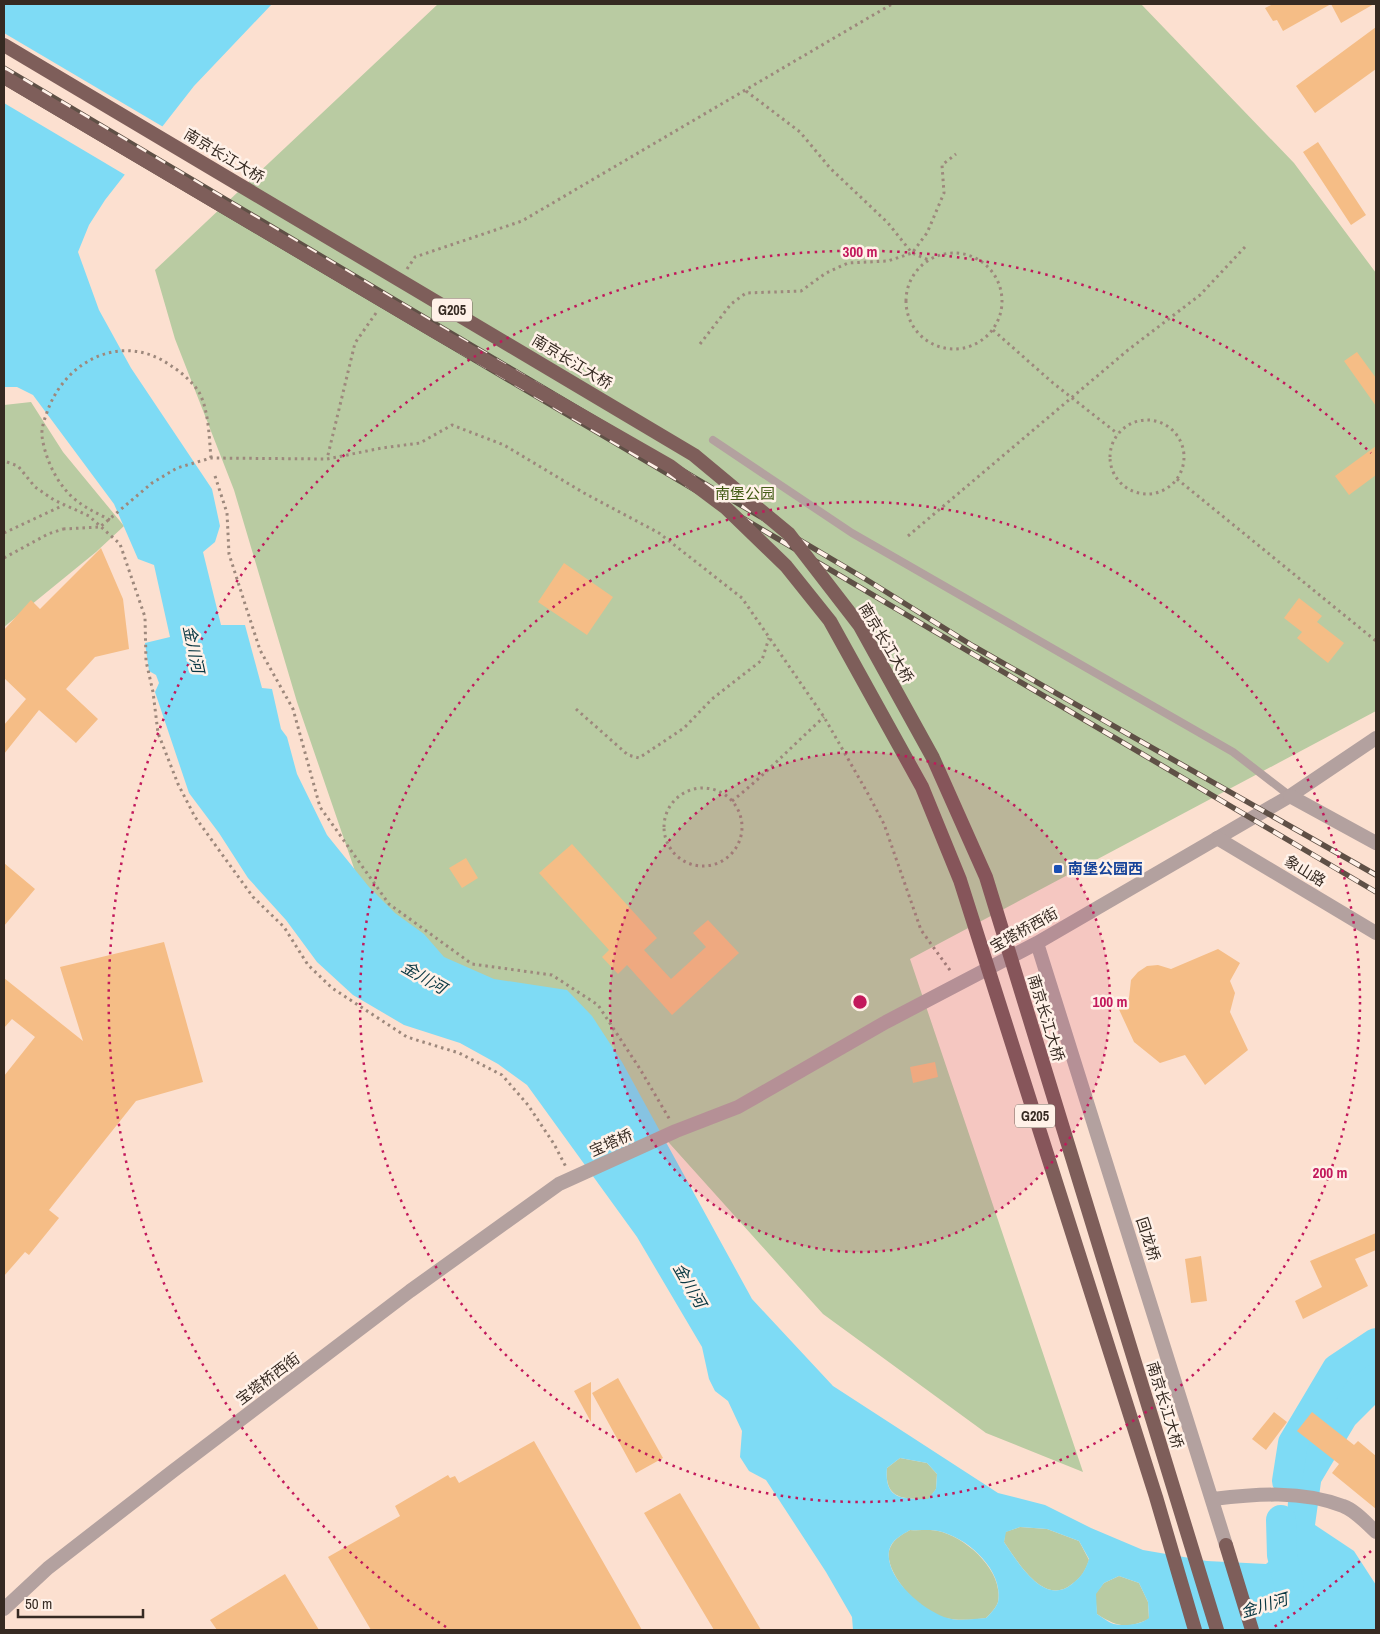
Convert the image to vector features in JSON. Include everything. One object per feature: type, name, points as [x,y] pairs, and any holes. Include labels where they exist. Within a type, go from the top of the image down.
[{"type":"highway","name":"南京长江大桥","points":[[4,45],[694,455],[789,534],[860,626],[933,758],[986,877],[1217,1630]]},
{"type":"highway","name":"G205","points":[[4,77],[425,326],[670,466],[726,508],[786,566],[830,621],[922,787],[960,880],[1156,1497],[1196,1630]]},
{"type":"highway","points":[[1226,1545],[1252,1630]]},
{"type":"street","name":"宝塔桥西街","points":[[676,1131],[738,1107],[886,1022],[1037,943],[1290,796],[1376,738]]},
{"type":"street","points":[[1290,796],[1376,843]]},
{"type":"street","name":"象山路","points":[[1217,838],[1376,933]]},
{"type":"street","name":"回龙桥","points":[[1037,943],[1214,1499],[1226,1545]]},
{"type":"street","name":"宝塔桥","points":[[559,1184],[676,1131]]},
{"type":"street","name":"宝塔桥西街","points":[[4,1609],[48,1568],[189,1459],[410,1291],[559,1184]]},
{"type":"street","points":[[1214,1499],[1261,1494],[1302,1496],[1345,1506],[1370,1521],[1376,1532]]},
{"type":"lane","points":[[713,440],[852,533],[1233,752],[1290,796]]},
{"type":"path","points":[[404,273],[415,257],[522,220],[746,91],[892,4]]},
{"type":"path","points":[[746,91],[800,132],[830,168],[888,223],[912,253],[929,260]]},
{"type":"path","points":[[700,344],[731,304],[746,294],[802,291],[826,274],[848,263],[888,261],[912,253],[927,233],[944,193],[942,165],[956,154]]},
{"type":"path","points":[[908,536],[1128,350],[1200,295],[1245,247]]},
{"type":"path","points":[[962,253],[977,258],[990,268],[999,283],[1003,299],[1001,315],[993,330],[982,341],[968,347],[953,349],[937,346],[924,339],[914,327],[907,313],[906,298],[909,283],[918,270],[929,260],[945,254],[962,253]]},
{"type":"path","points":[[327,459],[355,343],[377,312]]},
{"type":"path","points":[[993,330],[1072,398],[1118,434]]},
{"type":"path","points":[[110,520],[81,505],[63,488],[50,465],[41,435],[53,398],[68,375],[81,364],[106,354],[132,351],[156,357],[178,370],[199,393],[204,405],[211,458]]},
{"type":"path","points":[[1153,420],[1170,428],[1182,443],[1184,455],[1183,468],[1177,479],[1168,487],[1152,493],[1135,491],[1124,486],[1112,467],[1110,455],[1118,434],[1128,426],[1140,421],[1153,420]]},
{"type":"path","points":[[4,558],[48,534],[63,529],[100,527],[152,483],[177,468],[211,458],[327,459],[382,448],[420,443],[452,425],[504,445],[584,493],[659,533],[742,598],[824,717],[884,824],[921,930],[952,972]]},
{"type":"path","points":[[7,462],[18,466],[35,487],[65,505],[89,516],[120,544],[145,617],[146,661],[153,692],[158,733],[178,784],[195,817],[226,864],[252,896],[284,927],[308,965],[332,988],[407,1037],[459,1054],[502,1075],[528,1105],[554,1144],[566,1167]]},
{"type":"path","points":[[215,476],[227,512],[229,554],[260,650],[293,709],[320,807],[389,904],[472,964],[552,975],[598,1005],[640,1069],[676,1131]]},
{"type":"path","points":[[1177,479],[1376,641]]},
{"type":"path","points":[[4,533],[65,505]]},
{"type":"path","points":[[576,709],[628,755],[639,758],[684,728],[712,699],[762,660],[769,637]]},
{"type":"path","points":[[732,802],[762,777],[790,747],[824,717]]},
{"type":"path","points":[[711,789],[723,793],[732,802],[740,819],[740,838],[734,850],[725,859],[713,864],[700,866],[687,862],[676,855],[668,845],[664,833],[664,821],[668,809],[676,799],[692,790],[711,789]]},
{"type":"green space","name":"南堡公园","points":[[438,4],[1141,4],[1294,163],[1376,273],[1376,711],[910,959],[1083,1472],[986,1433],[823,1314],[626,1095],[368,909],[297,702],[234,490],[175,339],[155,270]]},
{"type":"green space","points":[[31,402],[63,452],[124,526],[96,552],[4,627],[4,405]]},
{"type":"green space","points":[[900,1458],[927,1463],[937,1474],[936,1489],[929,1499],[904,1498],[892,1492],[887,1479],[887,1468]]},
{"type":"green space","points":[[1020,1527],[1047,1529],[1079,1541],[1089,1560],[1081,1576],[1062,1590],[1052,1590],[1042,1586],[1033,1579],[1024,1570],[1004,1542],[1005,1532]]},
{"type":"green space","points":[[910,1530],[935,1530],[949,1535],[960,1540],[981,1557],[989,1567],[998,1590],[998,1602],[986,1618],[960,1620],[939,1617],[918,1604],[903,1587],[892,1569],[889,1551],[892,1544],[900,1536]]},
{"type":"green space","points":[[1119,1576],[1139,1583],[1148,1602],[1149,1619],[1134,1624],[1122,1625],[1110,1622],[1097,1614],[1095,1594],[1104,1583]]},
{"type":"water","name":"金川河","points":[[4,4],[272,4],[194,86],[105,200],[89,225],[78,252],[99,310],[131,368],[212,489],[220,526],[215,542],[203,552],[221,625],[245,625],[262,688],[272,689],[281,729],[287,737],[297,774],[327,835],[369,887],[395,913],[424,934],[444,957],[494,979],[567,990],[592,1016],[622,1062],[752,1299],[833,1386],[998,1493],[1045,1505],[1091,1528],[1143,1550],[1207,1561],[1266,1564],[1280,1547],[1283,1538],[1286,1528],[1291,1473],[1297,1451],[1311,1418],[1336,1385],[1376,1347],[1376,1404],[1355,1425],[1321,1482],[1315,1525],[1354,1551],[1376,1585],[1376,1630],[853,1630],[852,1617],[826,1572],[766,1480],[749,1471],[740,1457],[742,1431],[728,1401],[715,1391],[709,1379],[702,1347],[637,1237],[527,1085],[498,1064],[460,1043],[404,1025],[353,995],[317,962],[286,920],[248,878],[219,833],[189,793],[155,692],[159,683],[156,675],[149,671],[145,643],[170,637],[154,565],[138,559],[114,504],[33,395],[17,387],[4,387]],"holes":[[[900,1458],[927,1463],[937,1474],[936,1489],[928,1499],[903,1498],[892,1492],[887,1479],[887,1468]],[[1020,1527],[1047,1529],[1079,1541],[1089,1559],[1086,1567],[1081,1576],[1062,1590],[1052,1590],[1042,1586],[1024,1570],[1004,1542],[1006,1532]],[[910,1530],[938,1531],[949,1534],[971,1548],[981,1557],[995,1578],[998,1602],[993,1611],[986,1618],[949,1619],[935,1613],[916,1600],[899,1582],[889,1561],[890,1547],[900,1536]],[[1119,1576],[1139,1583],[1148,1602],[1149,1618],[1136,1624],[1120,1625],[1111,1623],[1097,1614],[1096,1594],[1104,1583]]]},
{"type":"pier","points":[[4,33],[165,128],[127,176],[4,103]]},
{"type":"building","points":[[1273,4],[1331,4],[1283,31],[1277,20],[1273,21],[1265,8]]},
{"type":"building","points":[[1331,4],[1374,4],[1341,23]]},
{"type":"building","points":[[1376,27],[1376,69],[1315,113],[1296,86]]},
{"type":"building","points":[[1318,142],[1366,215],[1351,225],[1303,152]]},
{"type":"building","points":[[1357,352],[1376,378],[1376,406],[1344,361]]},
{"type":"building","points":[[1376,446],[1376,475],[1349,495],[1335,476]]},
{"type":"building","points":[[101,548],[123,599],[129,649],[95,657],[66,689],[98,719],[76,743],[39,710],[4,754],[4,725],[26,699],[4,678],[4,630],[31,600],[40,609]]},
{"type":"building","points":[[564,563],[613,597],[587,635],[538,602]]},
{"type":"building","points":[[1299,598],[1322,616],[1317,622],[1344,643],[1328,663],[1297,638],[1302,632],[1284,618]]},
{"type":"building","points":[[572,844],[657,938],[644,950],[671,979],[706,947],[693,933],[708,920],[739,953],[672,1015],[627,965],[618,974],[602,957],[609,950],[539,873]]},
{"type":"building","points":[[466,858],[478,878],[462,888],[449,868]]},
{"type":"building","points":[[4,863],[35,889],[4,926]]},
{"type":"building","points":[[164,942],[203,1082],[136,1101],[49,1210],[59,1218],[29,1255],[25,1252],[4,1276],[4,1076],[35,1037],[12,1019],[4,1028],[4,978],[83,1041],[60,967]]},
{"type":"building","points":[[1218,949],[1240,963],[1230,981],[1235,993],[1230,1012],[1248,1050],[1205,1085],[1185,1055],[1160,1063],[1134,1042],[1116,1003],[1129,998],[1131,980],[1147,966],[1158,965],[1171,969]]},
{"type":"building","points":[[935,1062],[938,1077],[913,1083],[910,1067]]},
{"type":"building","points":[[1376,1233],[1376,1250],[1355,1259],[1368,1286],[1303,1319],[1295,1301],[1322,1287],[1310,1261]]},
{"type":"building","points":[[1201,1256],[1207,1301],[1191,1303],[1185,1259]]},
{"type":"building","points":[[618,1378],[663,1458],[636,1473],[592,1393]]},
{"type":"building","points":[[591,1382],[591,1422],[574,1391]]},
{"type":"building","points":[[1274,1412],[1287,1422],[1266,1450],[1252,1439]]},
{"type":"building","points":[[1312,1412],[1354,1445],[1358,1441],[1376,1456],[1376,1509],[1332,1473],[1339,1464],[1297,1431]]},
{"type":"building","points":[[534,1441],[642,1630],[371,1630],[328,1557],[400,1516],[395,1506],[448,1475],[450,1478],[455,1476],[459,1483]]},
{"type":"building","points":[[680,1493],[761,1630],[714,1630],[644,1513]]},
{"type":"building","points":[[285,1574],[319,1630],[217,1630],[210,1620]]},
{"type":"waterway","points":[[1287,1481],[1293,1443],[1337,1369],[1376,1343]]},
{"type":"waterway","name":"金川河","points":[[1281,1520],[1282,1555],[1289,1584]]},
{"type":"railway","points":[[4,68],[867,580],[973,646],[1376,875]]},
{"type":"railway","points":[[4,82],[1376,892]]},
{"type":"place","name":"南堡公园西","points":[[1058,869]]}]
